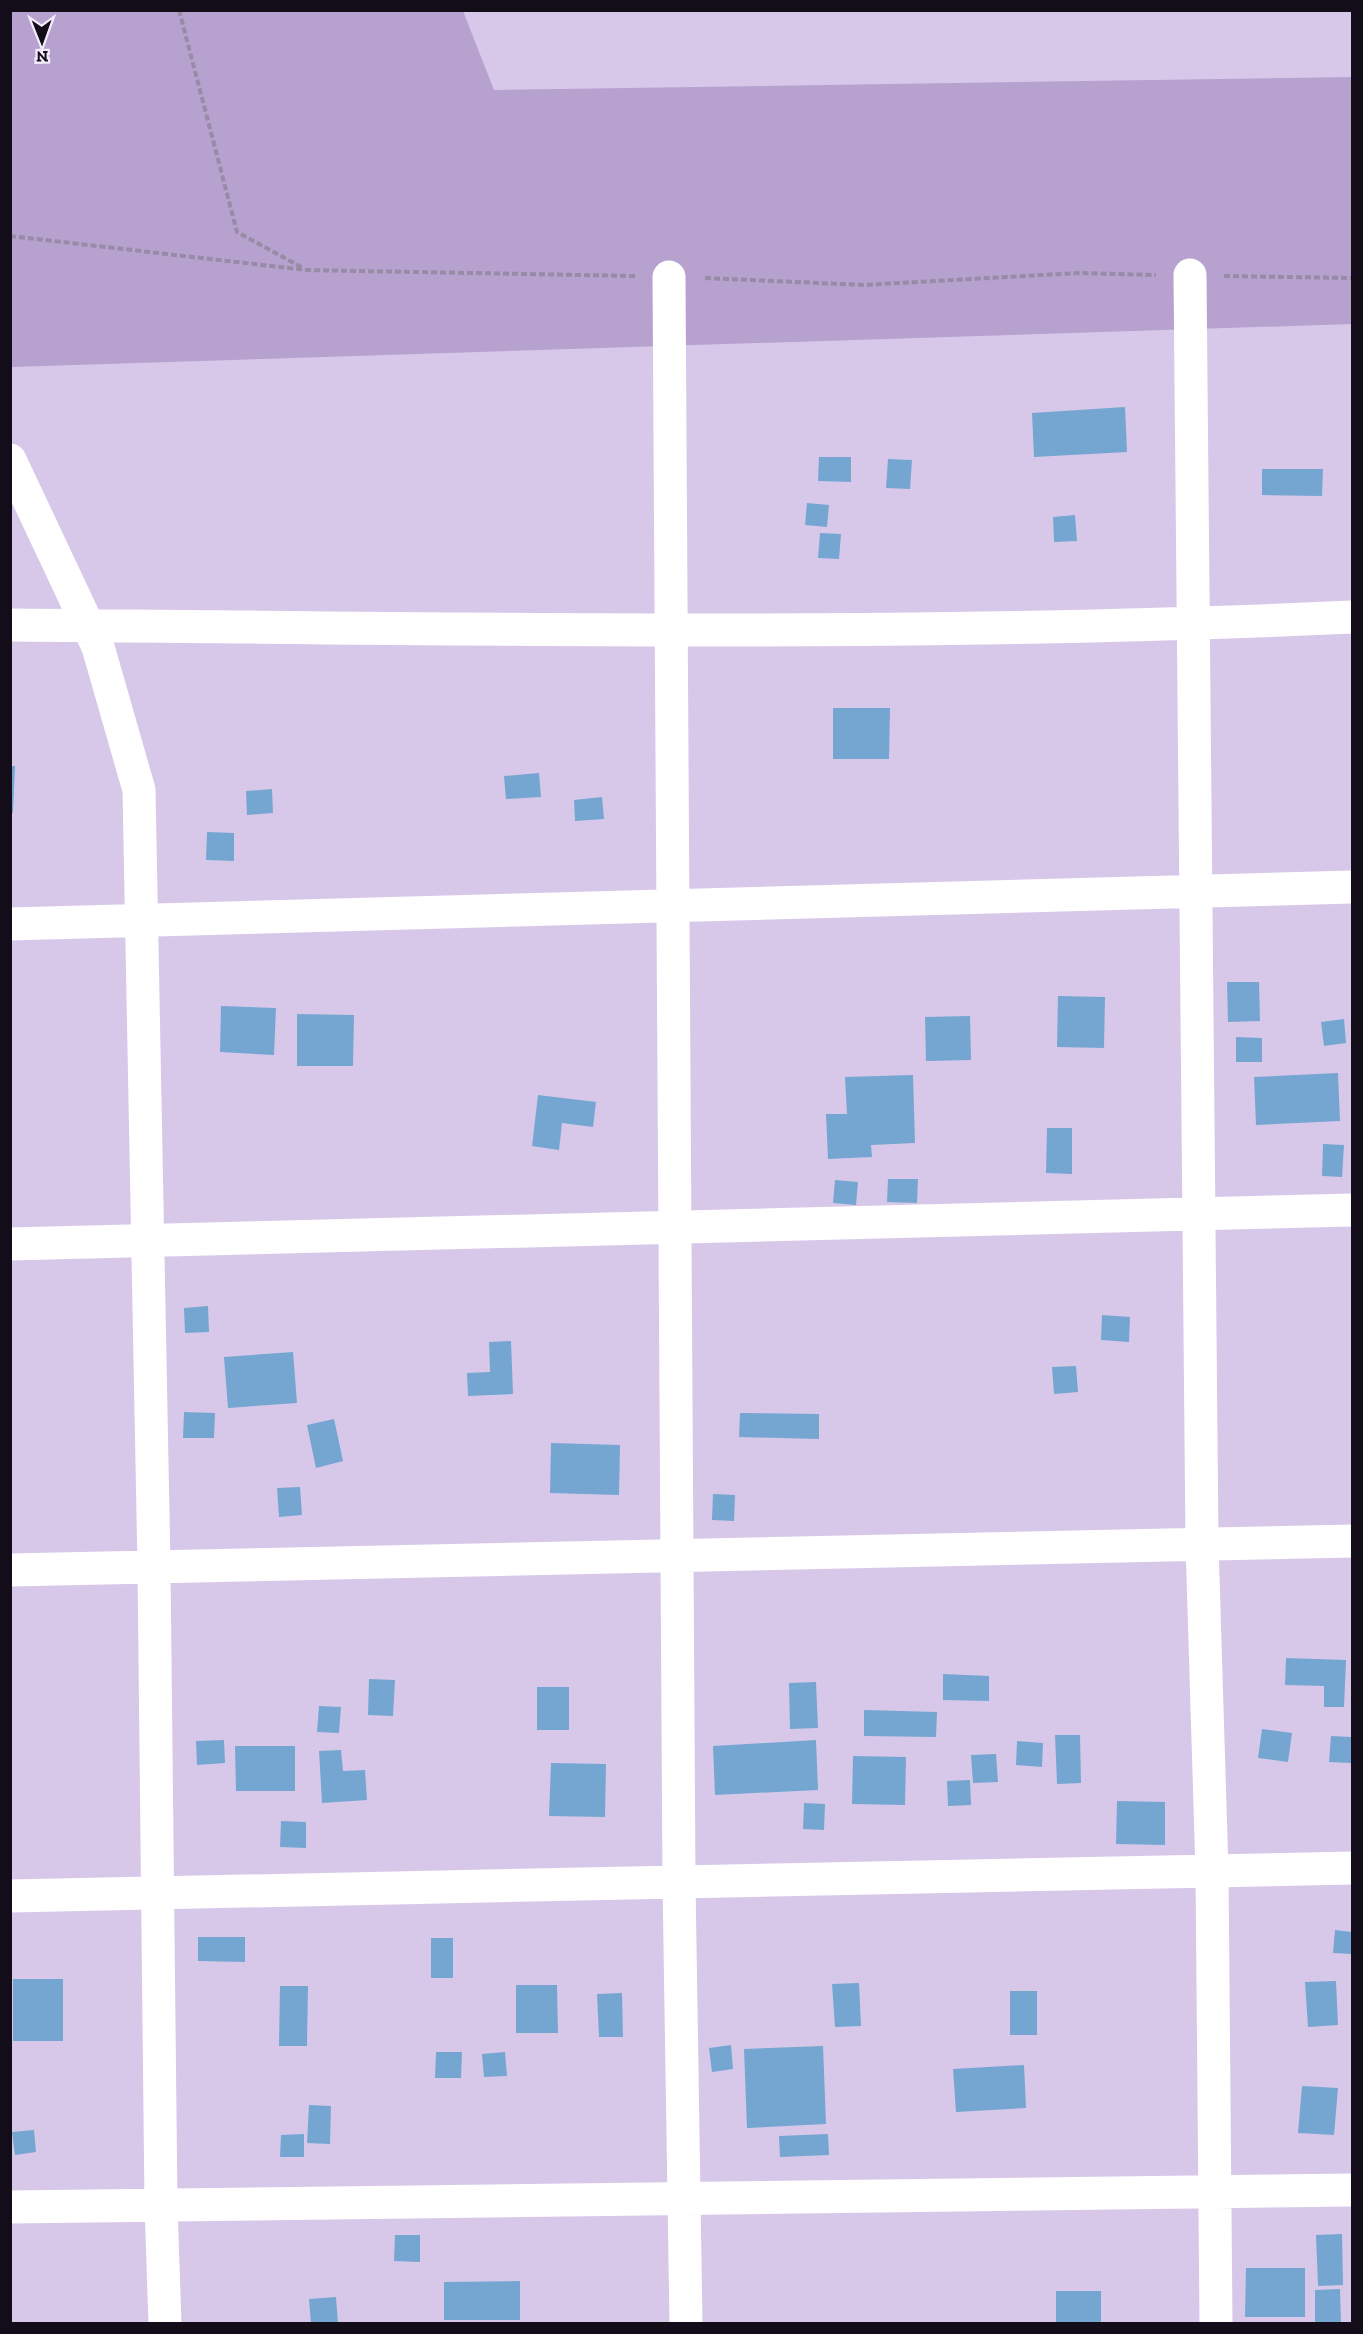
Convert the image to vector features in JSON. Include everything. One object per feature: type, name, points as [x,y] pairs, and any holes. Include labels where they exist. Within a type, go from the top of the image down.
[{"type":"street","points":[[1190,275],[1198,892],[1202,1544],[1212,1870],[1216,2324]]},
{"type":"street","points":[[669,277],[678,1882],[686,2324]]},
{"type":"street","points":[[10,460],[98,647],[139,790],[154,1567],[161,2205],[165,2324]]},
{"type":"street","points":[[10,625],[671,631],[1194,625],[1353,618]]},
{"type":"street","points":[[10,924],[1353,887]]},
{"type":"street","points":[[10,1244],[1353,1210]]},
{"type":"street","points":[[10,1570],[1353,1541]]},
{"type":"street","points":[[10,1896],[1353,1868]]},
{"type":"street","points":[[10,2207],[1353,2190]]},
{"type":"path","points":[[180,10],[237,232],[306,270]]},
{"type":"path","points":[[10,236],[306,270],[669,277],[864,285],[1080,273],[1353,278]]},
{"type":"shaded area","points":[[10,11],[463,11],[494,90],[1352,77],[1352,324],[11,367]]},
{"type":"building","points":[[1125,407],[1127,452],[1034,457],[1032,413]]},
{"type":"building","points":[[819,457],[851,457],[851,482],[818,481]]},
{"type":"building","points":[[888,459],[912,460],[910,489],[886,488]]},
{"type":"building","points":[[1262,469],[1323,469],[1322,496],[1262,495]]},
{"type":"building","points":[[807,503],[829,505],[827,527],[805,525]]},
{"type":"building","points":[[1075,515],[1077,541],[1054,542],[1053,517]]},
{"type":"building","points":[[820,533],[841,534],[839,559],[818,558]]},
{"type":"building","points":[[833,708],[890,708],[889,759],[833,759]]},
{"type":"building","points":[[10,766],[15,766],[13,813],[10,812]]},
{"type":"building","points":[[539,773],[541,797],[506,799],[504,776]]},
{"type":"building","points":[[272,789],[273,813],[247,815],[246,791]]},
{"type":"building","points":[[602,797],[604,819],[575,821],[574,800]]},
{"type":"building","points":[[207,832],[234,833],[234,861],[206,860]]},
{"type":"building","points":[[1227,982],[1259,982],[1260,1021],[1228,1022]]},
{"type":"building","points":[[1058,996],[1105,997],[1104,1048],[1057,1047]]},
{"type":"building","points":[[221,1006],[276,1008],[274,1055],[220,1052]]},
{"type":"building","points":[[297,1014],[354,1015],[353,1066],[297,1066]]},
{"type":"building","points":[[970,1016],[971,1060],[926,1061],[925,1017]]},
{"type":"building","points":[[1344,1019],[1346,1043],[1324,1046],[1321,1022]]},
{"type":"building","points":[[1236,1037],[1262,1038],[1262,1062],[1236,1062]]},
{"type":"building","points":[[1338,1073],[1340,1121],[1256,1125],[1254,1077]]},
{"type":"building","points":[[913,1075],[915,1143],[871,1145],[872,1157],[828,1159],[826,1114],[847,1114],[845,1077]]},
{"type":"building","points":[[538,1095],[596,1102],[593,1127],[562,1123],[559,1150],[532,1146]]},
{"type":"building","points":[[1047,1128],[1072,1128],[1072,1174],[1046,1173]]},
{"type":"building","points":[[1323,1144],[1344,1145],[1342,1177],[1322,1176]]},
{"type":"building","points":[[888,1179],[918,1179],[917,1203],[887,1202]]},
{"type":"building","points":[[835,1180],[858,1182],[856,1205],[833,1203]]},
{"type":"building","points":[[208,1306],[209,1332],[185,1333],[184,1308]]},
{"type":"building","points":[[1102,1315],[1130,1317],[1129,1342],[1101,1340]]},
{"type":"building","points":[[511,1341],[513,1394],[468,1396],[467,1373],[490,1372],[489,1342]]},
{"type":"building","points":[[293,1352],[297,1403],[228,1408],[224,1357]]},
{"type":"building","points":[[1076,1366],[1078,1392],[1054,1394],[1052,1367]]},
{"type":"building","points":[[184,1412],[215,1413],[214,1438],[183,1438]]},
{"type":"building","points":[[740,1413],[819,1414],[819,1439],[739,1437]]},
{"type":"building","points":[[334,1419],[343,1461],[316,1468],[307,1425]]},
{"type":"building","points":[[551,1443],[620,1445],[619,1495],[550,1493]]},
{"type":"building","points":[[300,1487],[302,1515],[279,1517],[277,1488]]},
{"type":"building","points":[[713,1494],[735,1495],[734,1521],[712,1520]]},
{"type":"building","points":[[1286,1658],[1346,1660],[1344,1707],[1324,1707],[1324,1686],[1285,1685]]},
{"type":"building","points":[[943,1674],[989,1676],[989,1701],[943,1700]]},
{"type":"building","points":[[369,1679],[395,1680],[393,1716],[368,1715]]},
{"type":"building","points":[[816,1682],[818,1728],[790,1729],[789,1683]]},
{"type":"building","points":[[537,1687],[569,1687],[569,1730],[537,1730]]},
{"type":"building","points":[[319,1706],[341,1707],[339,1733],[317,1732]]},
{"type":"building","points":[[864,1710],[937,1712],[936,1737],[864,1736]]},
{"type":"building","points":[[1262,1729],[1292,1733],[1288,1762],[1258,1758]]},
{"type":"building","points":[[1055,1735],[1080,1735],[1081,1783],[1057,1784]]},
{"type":"building","points":[[1331,1736],[1351,1737],[1351,1763],[1329,1762]]},
{"type":"building","points":[[224,1740],[225,1763],[197,1765],[196,1741]]},
{"type":"building","points":[[816,1740],[818,1790],[715,1795],[713,1746]]},
{"type":"building","points":[[1017,1741],[1043,1743],[1042,1767],[1016,1765]]},
{"type":"building","points":[[235,1746],[295,1746],[295,1791],[236,1791]]},
{"type":"building","points":[[341,1750],[343,1771],[365,1770],[367,1800],[322,1803],[319,1751]]},
{"type":"building","points":[[996,1754],[998,1782],[973,1783],[971,1755]]},
{"type":"building","points":[[853,1756],[906,1757],[905,1805],[852,1804]]},
{"type":"building","points":[[551,1763],[606,1764],[605,1817],[549,1816]]},
{"type":"building","points":[[970,1780],[971,1805],[948,1806],[947,1781]]},
{"type":"building","points":[[1117,1801],[1165,1802],[1165,1845],[1116,1844]]},
{"type":"building","points":[[804,1803],[825,1804],[824,1830],[803,1829]]},
{"type":"building","points":[[281,1821],[306,1822],[306,1848],[280,1847]]},
{"type":"building","points":[[1335,1930],[1352,1932],[1352,1954],[1333,1953]]},
{"type":"building","points":[[198,1937],[245,1937],[245,1962],[198,1961]]},
{"type":"building","points":[[431,1938],[453,1938],[453,1978],[431,1978]]},
{"type":"building","points":[[13,1979],[63,1979],[63,2041],[13,2041]]},
{"type":"building","points":[[1336,1981],[1338,2025],[1308,2027],[1305,1982]]},
{"type":"building","points":[[859,1983],[861,2026],[835,2027],[832,1984]]},
{"type":"building","points":[[516,1985],[557,1985],[558,2033],[516,2033]]},
{"type":"building","points":[[280,1986],[308,1986],[307,2046],[279,2046]]},
{"type":"building","points":[[1010,1991],[1037,1991],[1037,2035],[1010,2035]]},
{"type":"building","points":[[622,1993],[623,2037],[599,2037],[597,1994]]},
{"type":"building","points":[[731,2045],[733,2069],[712,2072],[709,2048]]},
{"type":"building","points":[[823,2046],[826,2124],[747,2128],[744,2049]]},
{"type":"building","points":[[436,2052],[462,2052],[461,2078],[435,2078]]},
{"type":"building","points":[[505,2052],[507,2076],[484,2077],[482,2054]]},
{"type":"building","points":[[1024,2065],[1026,2108],[956,2112],[953,2069]]},
{"type":"building","points":[[1302,2086],[1338,2088],[1334,2135],[1298,2133]]},
{"type":"building","points":[[309,2105],[331,2106],[330,2144],[307,2143]]},
{"type":"building","points":[[34,2130],[36,2152],[15,2155],[12,2132]]},
{"type":"building","points":[[304,2134],[304,2157],[280,2157],[281,2135]]},
{"type":"building","points":[[828,2134],[829,2155],[780,2157],[779,2136]]},
{"type":"building","points":[[1342,2234],[1343,2285],[1318,2286],[1316,2235]]},
{"type":"building","points":[[395,2235],[420,2235],[420,2262],[394,2261]]},
{"type":"building","points":[[1246,2268],[1305,2268],[1305,2317],[1245,2317]]},
{"type":"building","points":[[520,2281],[520,2320],[444,2320],[444,2282]]},
{"type":"building","points":[[1340,2289],[1341,2324],[1315,2324],[1315,2290]]},
{"type":"building","points":[[1056,2291],[1101,2291],[1101,2324],[1056,2324]]},
{"type":"building","points":[[336,2297],[338,2324],[311,2324],[309,2299]]}]
